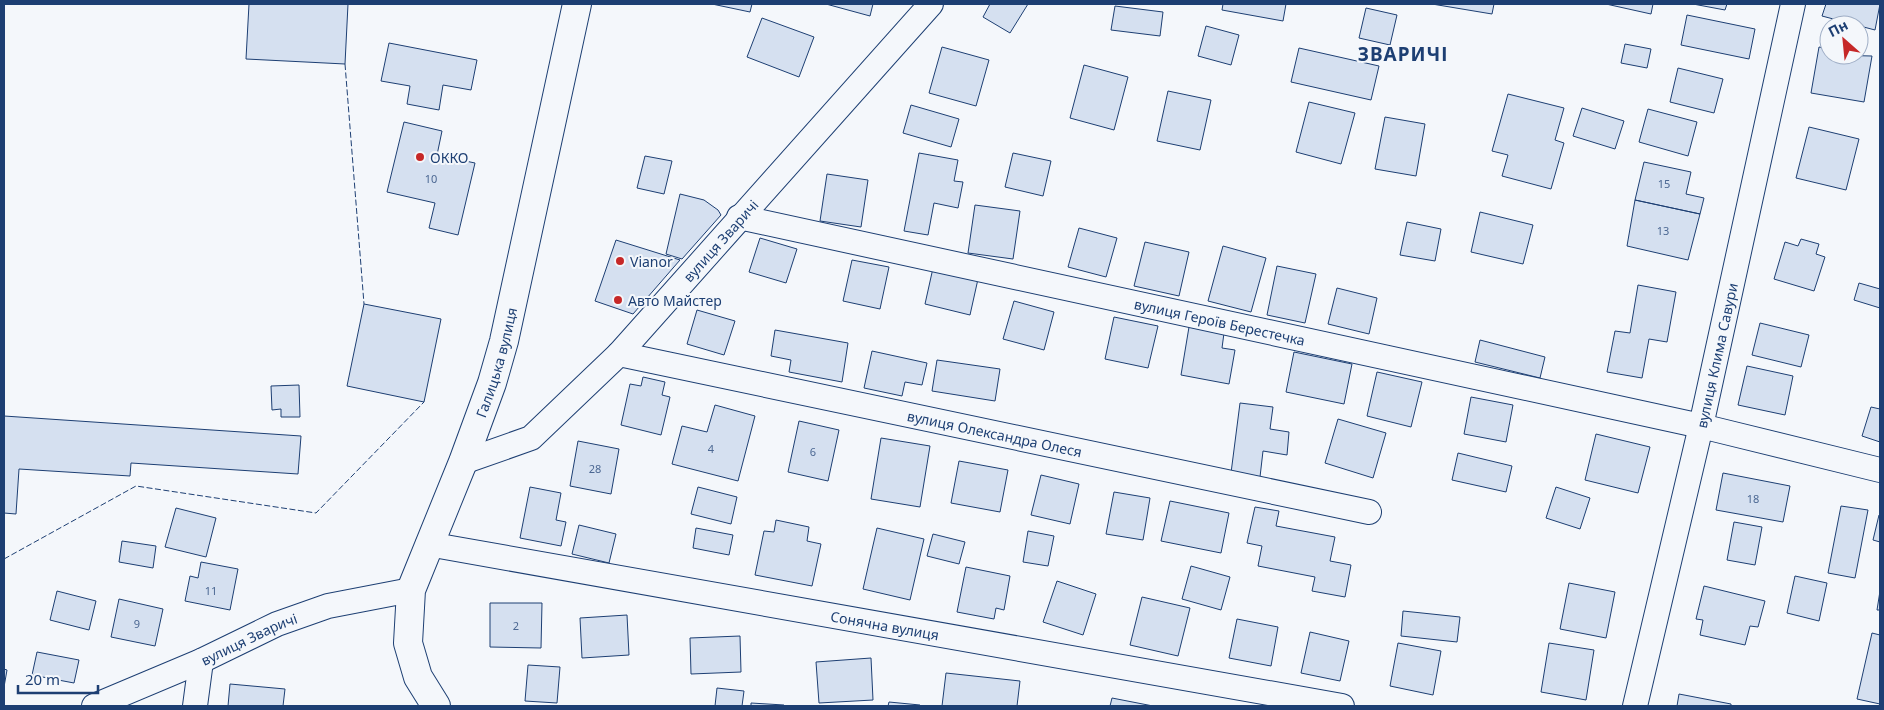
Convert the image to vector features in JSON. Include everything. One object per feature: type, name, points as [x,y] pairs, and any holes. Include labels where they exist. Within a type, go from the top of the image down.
[{"type":"highway","name":"Галицька вулиця","points":[[436,706],[418,677],[408,643],[411,590],[428,544],[463,462],[492,383],[504,341],[577,4]]},
{"type":"street","name":"вулиця Зваричі","points":[[463,462],[532,438],[619,354],[739,217],[931,4]]},
{"type":"street","name":"вулиця Клима Савури","points":[[1635,706],[1701,426],[1794,4]]},
{"type":"street","name":"вулиця Героїв Берестечка","points":[[739,217],[1701,426],[1880,470]]},
{"type":"street","name":"вулиця Олександра Олеся","points":[[619,354],[1369,512]]},
{"type":"street","name":"Сонячна вулиця","points":[[428,544],[1342,706]]},
{"type":"street","name":"вулиця Зваричі","points":[[94,706],[201,661],[277,624],[328,606],[411,590]]},
{"type":"street","points":[[195,706],[201,661]]},
{"type":"building","points":[[249,4],[348,4],[345,64],[246,59]]},
{"type":"building","points":[[712,4],[752,4],[750,12]]},
{"type":"building","points":[[826,4],[873,4],[870,16]]},
{"type":"building","points":[[990,4],[1028,4],[1010,33],[983,17]]},
{"type":"building","points":[[1223,4],[1286,4],[1283,21],[1222,10]]},
{"type":"building","points":[[1432,4],[1494,4],[1492,14]]},
{"type":"building","points":[[1606,4],[1653,4],[1651,14]]},
{"type":"building","points":[[1693,4],[1727,4],[1725,10]]},
{"type":"building","points":[[1826,4],[1880,4],[1875,30],[1869,28],[1869,15],[1822,15]]},
{"type":"building","points":[[1115,6],[1163,12],[1160,36],[1111,30]]},
{"type":"building","points":[[1366,8],[1397,15],[1390,45],[1359,38]]},
{"type":"building","points":[[1687,15],[1755,29],[1749,59],[1681,45]]},
{"type":"building","points":[[762,18],[814,37],[799,77],[747,57]]},
{"type":"building","points":[[1206,26],[1239,35],[1231,65],[1198,56]]},
{"type":"building","points":[[389,43],[477,60],[471,90],[443,85],[439,110],[407,104],[410,86],[381,81]]},
{"type":"building","points":[[1625,44],[1651,49],[1647,68],[1621,63]]},
{"type":"building","points":[[942,47],[989,60],[976,106],[929,93]]},
{"type":"building","points":[[1819,47],[1819,65],[1869,65],[1869,56],[1872,56],[1864,102],[1811,93]]},
{"type":"building","points":[[1299,48],[1379,66],[1371,100],[1291,82]]},
{"type":"building","points":[[1084,65],[1128,77],[1114,130],[1070,118]]},
{"type":"building","points":[[1678,68],[1723,79],[1714,113],[1670,102]]},
{"type":"building","points":[[1168,91],[1211,100],[1200,150],[1157,141]]},
{"type":"building","points":[[1508,94],[1564,108],[1555,140],[1564,143],[1551,189],[1502,176],[1508,155],[1492,151]]},
{"type":"building","points":[[1309,102],[1355,113],[1341,164],[1296,152]]},
{"type":"building","points":[[911,105],[959,119],[951,147],[903,133]]},
{"type":"building","points":[[1582,108],[1624,121],[1615,149],[1573,136]]},
{"type":"building","points":[[1648,109],[1697,122],[1688,156],[1639,142]]},
{"type":"building","points":[[1385,117],[1425,124],[1416,176],[1375,169]]},
{"type":"building","points":[[404,122],[442,131],[437,155],[475,163],[458,235],[429,228],[435,203],[387,192]]},
{"type":"building","points":[[1809,127],[1859,139],[1846,190],[1796,178]]},
{"type":"building","points":[[919,153],[958,160],[954,181],[963,182],[958,208],[934,203],[928,235],[904,231]]},
{"type":"building","points":[[1013,153],[1051,161],[1043,196],[1005,187]]},
{"type":"building","points":[[645,156],[672,161],[664,194],[637,188]]},
{"type":"building","points":[[1644,162],[1691,172],[1686,194],[1704,198],[1700,214],[1635,200]]},
{"type":"building","points":[[827,174],[868,180],[861,227],[820,221]]},
{"type":"building","points":[[680,194],[704,200],[718,210],[721,215],[682,259],[666,254]]},
{"type":"building","points":[[1635,200],[1700,214],[1688,260],[1627,246]]},
{"type":"building","points":[[975,205],[1020,211],[1013,259],[968,253]]},
{"type":"building","points":[[1480,212],[1533,225],[1523,264],[1471,252]]},
{"type":"building","points":[[1407,222],[1441,229],[1435,261],[1400,255]]},
{"type":"building","points":[[1079,228],[1117,238],[1106,277],[1068,267]]},
{"type":"building","points":[[760,238],[797,249],[786,283],[749,272]]},
{"type":"building","points":[[1801,239],[1819,244],[1816,254],[1825,257],[1814,291],[1774,279],[1785,242],[1798,246]]},
{"type":"building","points":[[616,240],[680,260],[633,314],[595,301]]},
{"type":"building","points":[[1145,242],[1189,252],[1179,296],[1134,286]]},
{"type":"building","points":[[1223,246],[1266,258],[1251,312],[1208,301]]},
{"type":"building","points":[[852,260],[889,267],[880,309],[843,301]]},
{"type":"building","points":[[1277,266],[1316,274],[1305,323],[1267,315]]},
{"type":"building","points":[[933,268],[978,279],[970,315],[925,304]]},
{"type":"building","points":[[1859,283],[1880,289],[1880,308],[1854,300]]},
{"type":"building","points":[[1638,285],[1676,292],[1667,342],[1649,339],[1642,378],[1607,372],[1615,331],[1630,333]]},
{"type":"building","points":[[1337,288],[1377,298],[1369,334],[1328,324]]},
{"type":"building","points":[[1014,301],[1054,312],[1044,350],[1003,339]]},
{"type":"building","points":[[364,304],[441,319],[424,402],[347,386]]},
{"type":"building","points":[[697,310],[735,321],[724,355],[687,344]]},
{"type":"building","points":[[1114,317],[1158,326],[1148,368],[1105,359]]},
{"type":"building","points":[[1760,323],[1809,335],[1801,367],[1752,355]]},
{"type":"building","points":[[1189,327],[1224,333],[1222,348],[1235,350],[1229,384],[1181,375]]},
{"type":"building","points":[[775,330],[848,343],[842,382],[789,372],[791,360],[771,356]]},
{"type":"building","points":[[1480,340],[1545,357],[1540,378],[1475,362]]},
{"type":"building","points":[[872,351],[927,363],[922,385],[905,382],[902,396],[864,388]]},
{"type":"building","points":[[1294,352],[1352,364],[1344,404],[1286,392]]},
{"type":"building","points":[[937,360],[1000,369],[995,401],[932,391]]},
{"type":"building","points":[[1747,366],[1793,376],[1785,415],[1738,405]]},
{"type":"building","points":[[1377,372],[1422,382],[1411,427],[1367,416]]},
{"type":"building","points":[[643,377],[665,382],[662,395],[670,397],[661,435],[621,425],[630,384],[641,386]]},
{"type":"building","points":[[299,385],[300,417],[281,417],[281,409],[272,410],[271,386]]},
{"type":"building","points":[[1471,397],[1513,405],[1506,442],[1464,434]]},
{"type":"building","points":[[1240,403],[1273,407],[1270,429],[1289,432],[1287,455],[1263,451],[1260,477],[1231,473]]},
{"type":"building","points":[[715,405],[755,416],[738,481],[672,464],[682,426],[707,432]]},
{"type":"building","points":[[1871,407],[1880,409],[1880,442],[1862,436]]},
{"type":"building","points":[[4,416],[301,436],[298,474],[131,463],[130,476],[19,469],[16,514],[4,513]]},
{"type":"building","points":[[1338,419],[1386,433],[1373,478],[1325,463]]},
{"type":"building","points":[[799,421],[839,430],[828,481],[788,472]]},
{"type":"building","points":[[1596,434],[1650,447],[1638,493],[1585,480]]},
{"type":"building","points":[[881,438],[930,446],[920,507],[871,499]]},
{"type":"building","points":[[578,441],[619,449],[611,494],[570,486]]},
{"type":"building","points":[[1458,453],[1512,466],[1506,492],[1452,480]]},
{"type":"building","points":[[959,461],[1008,470],[1000,512],[951,503]]},
{"type":"building","points":[[1723,473],[1790,486],[1783,522],[1716,510]]},
{"type":"building","points":[[1041,475],[1079,484],[1070,524],[1031,515]]},
{"type":"building","points":[[530,487],[561,493],[556,520],[566,522],[561,546],[520,538]]},
{"type":"building","points":[[698,487],[737,497],[731,524],[691,514]]},
{"type":"building","points":[[1556,487],[1590,498],[1580,529],[1546,518]]},
{"type":"building","points":[[1114,492],[1150,498],[1143,540],[1106,534]]},
{"type":"building","points":[[1170,501],[1229,513],[1221,553],[1161,541]]},
{"type":"building","points":[[1841,506],[1868,510],[1855,578],[1828,573]]},
{"type":"building","points":[[1255,507],[1279,511],[1276,526],[1335,537],[1330,561],[1351,565],[1345,597],[1312,591],[1315,577],[1258,566],[1262,546],[1247,543]]},
{"type":"building","points":[[176,508],[216,518],[206,557],[165,547]]},
{"type":"building","points":[[1880,515],[1880,542],[1873,540]]},
{"type":"building","points":[[776,520],[809,527],[807,541],[821,544],[812,586],[755,575],[764,531],[774,532]]},
{"type":"building","points":[[1734,522],[1762,527],[1755,565],[1727,560]]},
{"type":"building","points":[[579,525],[616,534],[609,563],[572,554]]},
{"type":"building","points":[[696,528],[733,535],[729,555],[693,548]]},
{"type":"building","points":[[877,528],[924,539],[910,600],[863,589]]},
{"type":"building","points":[[1028,531],[1054,536],[1048,566],[1023,562]]},
{"type":"building","points":[[933,534],[965,542],[959,564],[927,556]]},
{"type":"building","points":[[122,541],[156,546],[153,568],[119,562]]},
{"type":"building","points":[[201,562],[238,569],[230,610],[185,601],[190,576],[198,578]]},
{"type":"building","points":[[1191,566],[1230,577],[1221,610],[1182,599]]},
{"type":"building","points":[[966,567],[1010,576],[1004,610],[996,608],[994,619],[957,612]]},
{"type":"building","points":[[1795,576],[1827,583],[1819,621],[1787,613]]},
{"type":"building","points":[[1057,581],[1096,594],[1083,635],[1043,622]]},
{"type":"building","points":[[1569,583],[1615,592],[1606,638],[1560,629]]},
{"type":"building","points":[[1704,586],[1765,601],[1758,627],[1750,626],[1745,645],[1700,635],[1703,620],[1696,619]]},
{"type":"building","points":[[57,591],[96,601],[89,630],[50,620]]},
{"type":"building","points":[[1880,591],[1880,610],[1877,610]]},
{"type":"building","points":[[1142,597],[1190,608],[1178,656],[1130,645]]},
{"type":"building","points":[[119,599],[163,609],[155,646],[111,637]]},
{"type":"building","points":[[490,603],[542,603],[541,648],[490,647]]},
{"type":"building","points":[[1403,611],[1460,617],[1457,642],[1401,636]]},
{"type":"building","points":[[627,615],[629,655],[582,658],[580,618]]},
{"type":"building","points":[[1237,619],[1278,627],[1271,666],[1229,658]]},
{"type":"building","points":[[1310,632],[1349,641],[1340,681],[1301,673]]},
{"type":"building","points":[[1872,633],[1880,635],[1880,704],[1857,699]]},
{"type":"building","points":[[740,636],[741,672],[691,674],[690,638]]},
{"type":"building","points":[[1398,643],[1441,651],[1433,695],[1390,686]]},
{"type":"building","points":[[1549,643],[1594,650],[1586,700],[1541,692]]},
{"type":"building","points":[[37,652],[79,660],[74,683],[32,675]]},
{"type":"building","points":[[871,658],[873,700],[819,703],[816,662]]},
{"type":"building","points":[[528,665],[560,667],[557,703],[525,701]]},
{"type":"building","points":[[4,669],[7,670],[4,687]]},
{"type":"building","points":[[946,673],[1020,681],[1017,706],[942,706]]},
{"type":"building","points":[[230,684],[285,689],[283,706],[228,706]]},
{"type":"building","points":[[717,688],[744,691],[742,706],[715,706]]},
{"type":"building","points":[[1679,694],[1731,704],[1731,706],[1677,706]]},
{"type":"building","points":[[1112,698],[1153,706],[1110,706]]},
{"type":"building","points":[[889,702],[920,705],[920,706],[888,706]]},
{"type":"building","points":[[751,703],[784,705],[784,706],[751,706]]},
{"type":"fence","points":[[345,64],[364,304]]},
{"type":"fence","points":[[4,559],[136,486],[316,513],[424,402]]},
{"type":"place","name":"ОККО","points":[[420,157]]},
{"type":"place","name":"Vianor","points":[[620,261]]},
{"type":"place","name":"Авто Майстер","points":[[618,300]]},
{"type":"district","name":"ЗВАРИЧІ","points":[[1403,54]]}]
